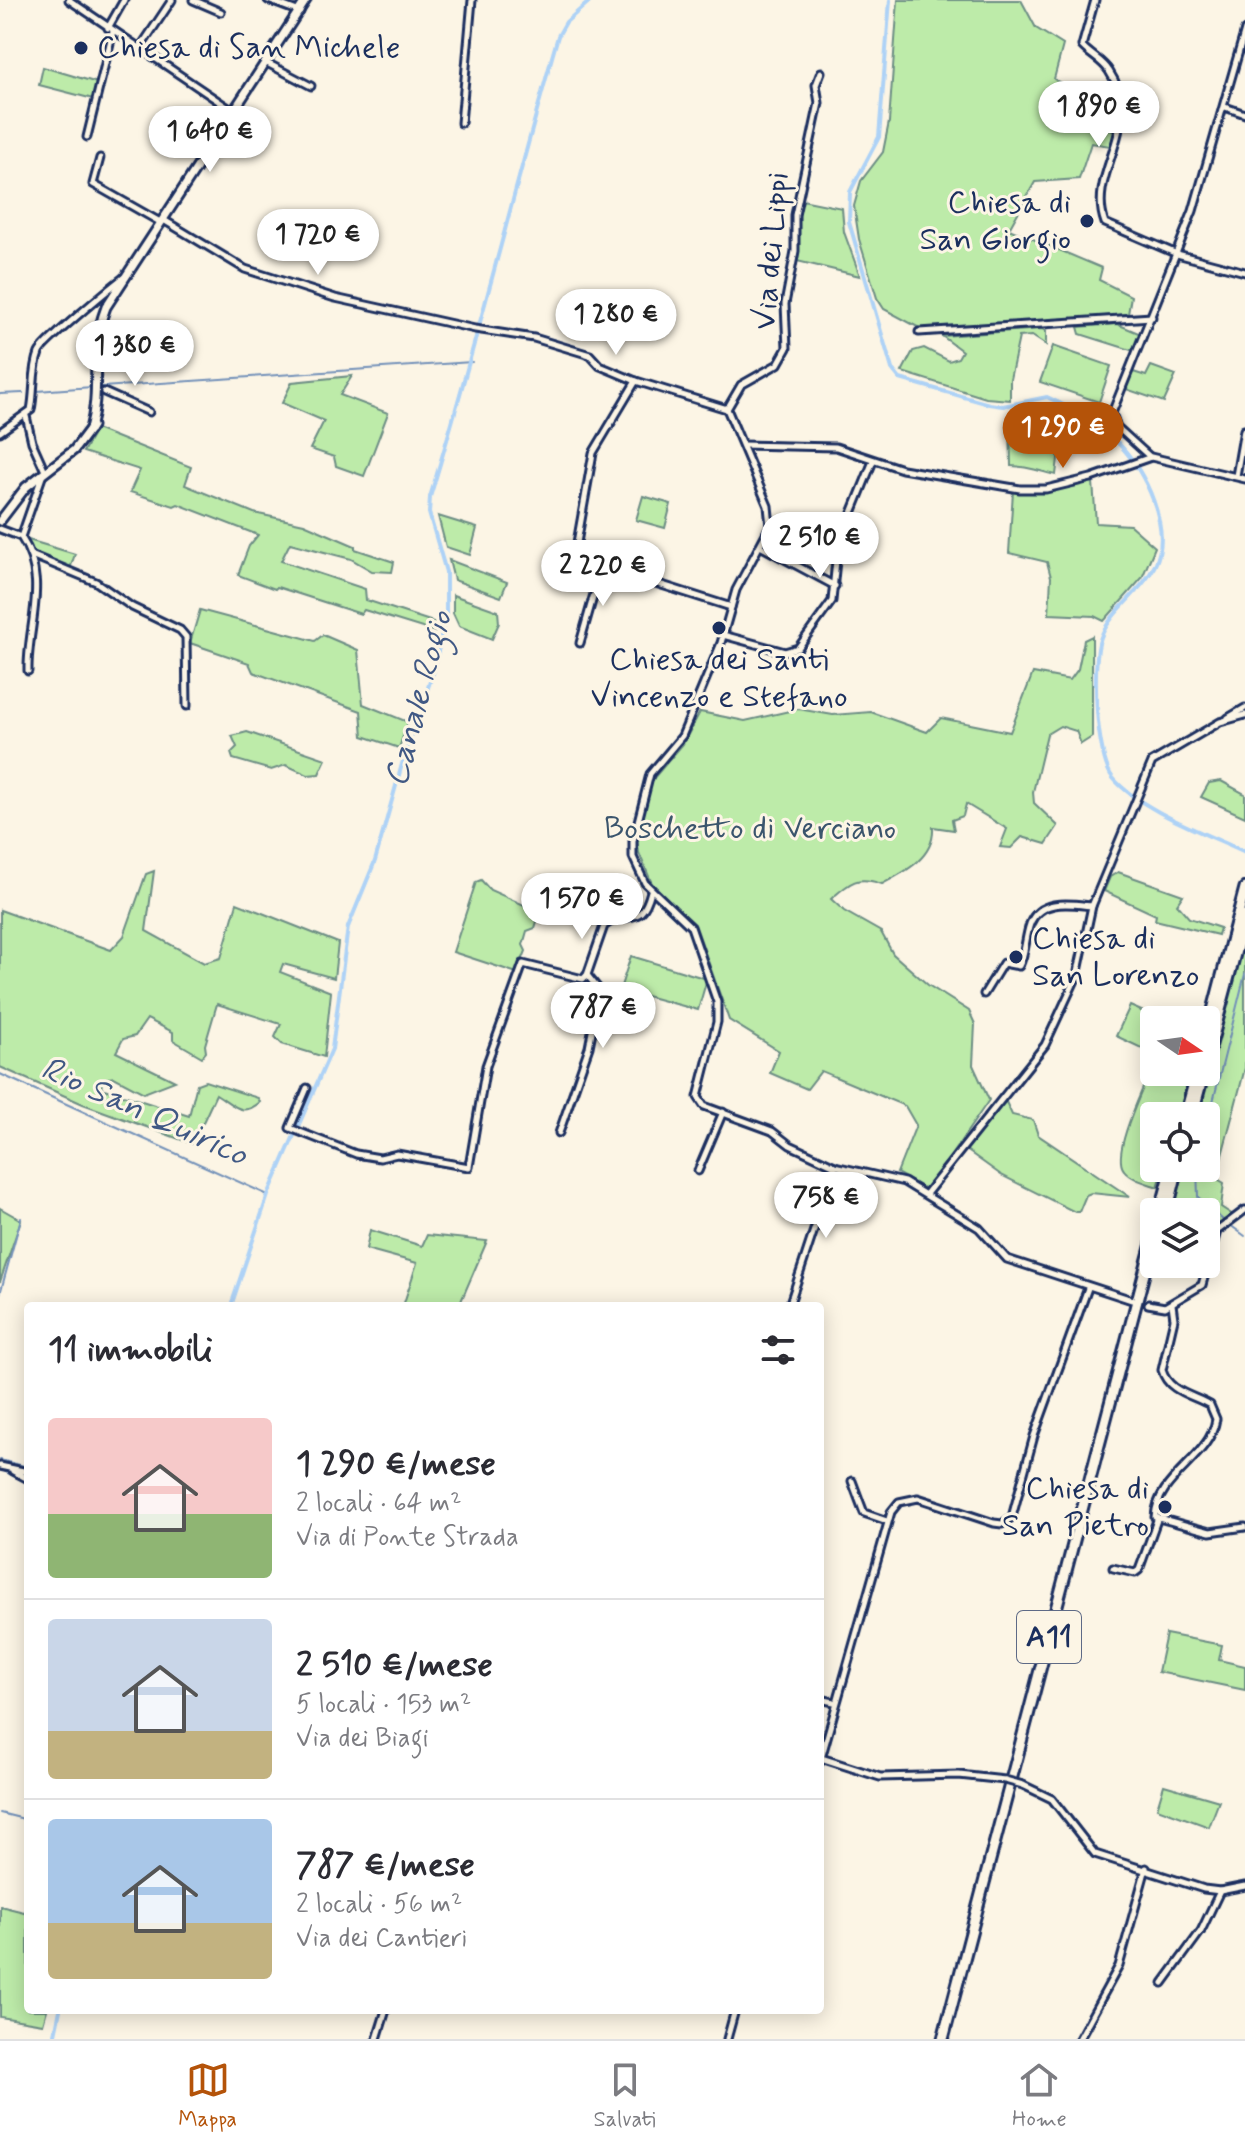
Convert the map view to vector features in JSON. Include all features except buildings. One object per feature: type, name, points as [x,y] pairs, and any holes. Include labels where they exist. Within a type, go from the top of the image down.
[{"type":"highway","points":[[1214,1006],[1245,888]]},
{"type":"highway","points":[[1220,1010],[1245,916]]},
{"type":"highway","name":"A11","points":[[946,2039],[1143,1278]]},
{"type":"highway","name":"A11","points":[[946,2039],[1149,1278]]},
{"type":"main road","points":[[90,429],[95,404],[96,345],[105,311],[123,277],[306,0]]},
{"type":"main road","points":[[0,521],[26,487],[74,450],[90,429],[102,390],[96,345]]},
{"type":"street","points":[[70,0],[233,111]]},
{"type":"street","points":[[87,137],[111,29],[124,0]]},
{"type":"street","points":[[140,48],[172,0]]},
{"type":"street","points":[[193,0],[221,12]]},
{"type":"street","points":[[268,0],[300,12]]},
{"type":"street","points":[[461,123],[472,0]]},
{"type":"street","points":[[1095,0],[1082,46],[1108,69],[1123,103],[1119,134],[1100,202],[1109,227],[1177,254],[1245,272]]},
{"type":"street","points":[[1245,30],[1225,107],[1177,254],[1112,413],[1117,427],[1151,457],[1245,479]]},
{"type":"street","points":[[267,63],[311,86]]},
{"type":"street","name":"Via dei Lippi","points":[[727,409],[741,385],[778,364],[787,348],[785,304],[795,251],[795,215],[818,109],[816,85],[821,72]]},
{"type":"street","points":[[1225,107],[1245,114]]},
{"type":"street","points":[[100,158],[93,184],[245,269],[335,298],[475,329],[534,338],[590,355],[600,366],[636,381],[727,409],[769,512],[770,526],[744,575],[682,736],[650,774],[633,841],[633,857],[651,891],[691,927],[697,938],[718,1016],[698,1097],[704,1106],[772,1131],[790,1145],[835,1166],[890,1177],[926,1194],[979,1228],[1007,1259],[1132,1300]]},
{"type":"street","points":[[0,432],[26,416],[32,405],[41,349],[123,277]]},
{"type":"street","points":[[95,304],[105,311]]},
{"type":"street","points":[[89,310],[105,311]]},
{"type":"street","points":[[919,332],[1152,317]]},
{"type":"street","points":[[636,381],[593,453],[575,554],[602,566],[731,607]]},
{"type":"street","points":[[102,390],[149,412]]},
{"type":"street","points":[[21,537],[44,472],[26,416]]},
{"type":"street","points":[[1236,476],[1244,430]]},
{"type":"street","points":[[743,445],[836,447],[873,461],[931,475],[1033,490],[1091,478],[1151,457]]},
{"type":"street","points":[[723,635],[785,652],[794,651],[832,601],[837,550],[873,461]]},
{"type":"street","points":[[0,529],[21,537],[31,555],[36,604],[28,671]]},
{"type":"street","points":[[761,547],[835,586]]},
{"type":"street","points":[[31,555],[96,582],[132,607],[180,630],[186,637],[187,706]]},
{"type":"street","points":[[580,643],[602,566]]},
{"type":"street","points":[[926,1194],[1045,1045],[1077,976],[1092,906],[1157,756],[1245,708]]},
{"type":"street","points":[[1220,722],[1245,715]]},
{"type":"street","points":[[307,1088],[290,1124],[292,1129],[356,1154],[386,1159],[397,1154],[469,1167],[486,1066],[520,968],[526,963],[579,980],[587,975],[604,926],[639,916],[651,891]]},
{"type":"street","points":[[984,994],[1003,963],[1019,966],[1031,922],[1042,910],[1061,903],[1092,906]]},
{"type":"street","points":[[559,1133],[586,1055],[600,991],[587,975]]},
{"type":"street","points":[[698,1171],[723,1112]]},
{"type":"street","points":[[790,1302],[835,1166]]},
{"type":"street","points":[[1148,1304],[1165,1307],[1206,1280],[1213,1240],[1222,1226],[1245,1210]]},
{"type":"street","points":[[824,1747],[887,1521],[899,1502],[907,1498],[994,1523],[1002,1524],[1012,1517],[1034,1436],[1088,1288]]},
{"type":"street","points":[[1113,1568],[1135,1573],[1139,1570],[1157,1520],[1155,1514],[1161,1493],[1210,1435],[1216,1419],[1210,1405],[1176,1389],[1164,1377],[1174,1319],[1172,1304]]},
{"type":"street","points":[[0,1466],[24,1477]]},
{"type":"street","points":[[12,1470],[24,1472]]},
{"type":"street","points":[[852,1481],[864,1513],[887,1521]]},
{"type":"street","points":[[1157,1520],[1210,1532],[1245,1527]]},
{"type":"street","points":[[824,1700],[834,1702]]},
{"type":"street","points":[[824,1761],[880,1777],[959,1775],[1023,1785],[1052,1799],[1095,1854],[1220,1891],[1245,1886]]},
{"type":"street","points":[[1079,2039],[1119,1966],[1146,1868]]},
{"type":"street","points":[[1163,1983],[1201,1931],[1220,1891]]},
{"type":"street","points":[[377,2039],[385,2014]]},
{"type":"street","points":[[727,2039],[734,2014]]},
{"type":"green space","points":[[898,0],[1021,0],[1036,28],[1063,45],[1054,79],[1093,100],[1097,104],[1091,116],[1094,122],[1115,132],[1110,146],[1091,143],[1079,179],[1035,182],[1009,229],[1102,268],[1099,280],[1131,296],[1128,314],[925,331],[884,309],[877,298],[859,239],[854,206],[861,181],[883,152],[889,122]]},
{"type":"green space","points":[[43,67],[101,84],[97,100],[39,85]]},
{"type":"green space","points":[[802,200],[842,208],[844,232],[860,276],[797,261],[797,221]]},
{"type":"green space","points":[[1117,324],[1141,334],[1134,351],[1080,334],[1078,327]]},
{"type":"green space","points":[[1046,331],[1046,345],[1032,336],[1019,337],[1010,379],[1010,400],[986,398],[902,372],[913,351],[924,348],[949,361],[958,358],[962,351],[942,336]]},
{"type":"green space","points":[[1053,346],[1111,366],[1099,402],[1040,382]]},
{"type":"green space","points":[[1151,366],[1176,375],[1164,402],[1123,388],[1130,371],[1146,376]]},
{"type":"green space","points":[[352,376],[340,395],[388,413],[364,476],[336,466],[334,457],[310,449],[324,421],[282,403],[292,382]]},
{"type":"green space","points":[[1046,407],[1074,427],[1067,436],[1061,433],[1056,475],[1011,466],[1010,423],[1050,425],[1041,416]]},
{"type":"green space","points":[[96,429],[191,467],[185,485],[254,513],[304,524],[355,546],[355,549],[394,562],[392,572],[372,571],[351,559],[290,543],[281,561],[365,589],[366,600],[436,623],[435,632],[364,610],[361,614],[238,575],[249,546],[258,535],[178,504],[174,506],[130,492],[140,470],[83,452]]},
{"type":"green space","points":[[1093,482],[1096,523],[1130,525],[1155,547],[1142,578],[1104,621],[1094,616],[1049,614],[1051,577],[1047,562],[1009,553],[1013,491],[1042,493]]},
{"type":"green space","points":[[643,496],[671,504],[665,528],[636,520]]},
{"type":"green space","points":[[438,516],[477,528],[470,555],[446,547]]},
{"type":"green space","points":[[25,539],[75,554],[70,569],[33,556]]},
{"type":"green space","points":[[449,560],[507,582],[501,597],[454,580]]},
{"type":"green space","points":[[453,595],[498,611],[499,623],[492,639],[459,626],[453,613]]},
{"type":"green space","points":[[200,610],[315,641],[323,635],[358,650],[363,704],[408,722],[399,748],[363,736],[361,711],[253,672],[249,663],[190,643]]},
{"type":"green space","name":"Boschetto di Verciano","points":[[1092,636],[1092,737],[1081,744],[1076,731],[1060,726],[1047,734],[1033,792],[1034,803],[1058,826],[1046,844],[1022,837],[1011,848],[1000,847],[1007,829],[966,804],[963,816],[952,820],[954,830],[933,827],[929,847],[909,869],[882,884],[866,880],[854,882],[831,899],[844,911],[881,932],[893,954],[928,985],[969,1011],[975,1024],[973,1065],[989,1100],[927,1190],[897,1173],[916,1125],[905,1106],[821,1071],[807,1089],[770,1073],[779,1051],[729,1020],[695,924],[653,886],[639,853],[637,839],[652,780],[683,744],[700,712],[745,721],[798,709],[833,715],[871,712],[927,732],[941,718],[1010,732],[1033,673],[1070,680],[1078,669],[1084,640]]},
{"type":"green space","points":[[247,732],[326,759],[319,774],[308,775],[286,765],[271,770],[233,759],[231,753],[237,747],[232,736]]},
{"type":"green space","points":[[1221,781],[1245,794],[1245,817],[1201,797],[1209,783]]},
{"type":"green space","points":[[154,871],[146,931],[204,963],[221,958],[237,903],[338,943],[334,978],[283,964],[280,972],[331,992],[324,1057],[282,1044],[275,1037],[281,1024],[217,1004],[205,1045],[206,1052],[202,1057],[173,1040],[173,1032],[147,1019],[135,1036],[123,1039],[116,1052],[175,1081],[144,1093],[114,1077],[103,1079],[101,1088],[189,1116],[197,1084],[205,1081],[258,1098],[260,1102],[254,1107],[243,1109],[216,1094],[193,1144],[83,1104],[0,1067],[0,910],[111,950],[124,936],[146,874]]},
{"type":"green space","points":[[1118,872],[1183,895],[1177,904],[1189,918],[1220,928],[1218,935],[1155,920],[1156,915],[1104,891],[1110,877]]},
{"type":"green space","points":[[481,880],[490,890],[540,912],[535,928],[527,931],[523,945],[526,951],[517,973],[453,952],[476,882]]},
{"type":"green space","points":[[1245,931],[1245,1068],[1220,1163],[1220,1102],[1202,1102],[1206,1086],[1220,1086],[1220,1029]]},
{"type":"green space","points":[[631,956],[707,979],[698,1010],[620,989]]},
{"type":"green space","points":[[1130,1006],[1140,1010],[1140,1047],[1116,1036]]},
{"type":"green space","points":[[1144,1086],[1186,1086],[1182,1102],[1140,1102],[1140,1181],[1124,1170],[1121,1162],[1125,1134]]},
{"type":"green space","points":[[1006,1102],[1012,1115],[1033,1120],[1038,1135],[1130,1197],[1091,1193],[1086,1195],[1079,1212],[1075,1212],[1001,1175],[962,1147],[993,1103]]},
{"type":"green space","points":[[1220,1180],[1224,1183],[1221,1207],[1233,1215],[1220,1225],[1220,1198],[1176,1198],[1180,1182]]},
{"type":"green space","points":[[1143,1182],[1160,1182],[1158,1187]]},
{"type":"green space","points":[[0,1208],[21,1220],[0,1282]]},
{"type":"green space","points":[[370,1230],[422,1246],[427,1235],[487,1241],[461,1302],[404,1302],[417,1263],[366,1249]]},
{"type":"green space","points":[[1166,1634],[1222,1645],[1219,1660],[1245,1666],[1245,1690],[1158,1672]]},
{"type":"green space","points":[[1164,1785],[1219,1801],[1209,1827],[1157,1808]]},
{"type":"green space","points":[[0,1906],[24,1912],[24,2014],[46,2014],[43,2024],[0,2017]]},
{"type":"waterway","name":"Canale Rogio","points":[[232,1302],[268,1195],[332,1049],[348,927],[375,861],[404,757],[434,670],[446,613],[446,572],[429,513],[430,497],[558,36],[566,22],[591,0]]},
{"type":"waterway","points":[[890,0],[879,137],[850,192],[849,222],[892,369],[900,379],[989,404],[1003,406],[1047,397],[1111,436],[1138,468],[1158,518],[1160,551],[1143,584],[1106,627],[1098,649],[1097,709],[1107,767],[1113,778],[1140,801],[1245,852]]},
{"type":"waterway","points":[[102,387],[472,362]]},
{"type":"waterway","points":[[37,391],[92,387]]},
{"type":"waterway","points":[[0,394],[23,393]]},
{"type":"waterway","points":[[1213,1102],[1245,974]]},
{"type":"waterway","name":"Rio San Quirico","points":[[0,1074],[268,1195]]},
{"type":"waterway","points":[[1197,1182],[1198,1197],[1224,1221]]},
{"type":"waterway","points":[[0,1294],[21,1218]]},
{"type":"waterway","points":[[1230,1225],[1245,1236]]},
{"type":"waterway","points":[[0,1460],[24,1466]]},
{"type":"waterway","points":[[0,1469],[24,1481]]},
{"type":"waterway","points":[[0,1813],[24,1819]]},
{"type":"waterway","name":"Canale Rogio","points":[[54,2039],[59,2014]]},
{"type":"place","name":"Chiesa di San Michele","points":[[81,48]]},
{"type":"place","name":"Chiesa di San Giorgio","points":[[1087,221]]},
{"type":"place","name":"Chiesa dei Santi Vincenzo e Stefano","points":[[719,628]]},
{"type":"place","name":"Chiesa di San Lorenzo","points":[[1016,957]]},
{"type":"place","name":"Chiesa di San Pietro","points":[[1165,1507]]}]
